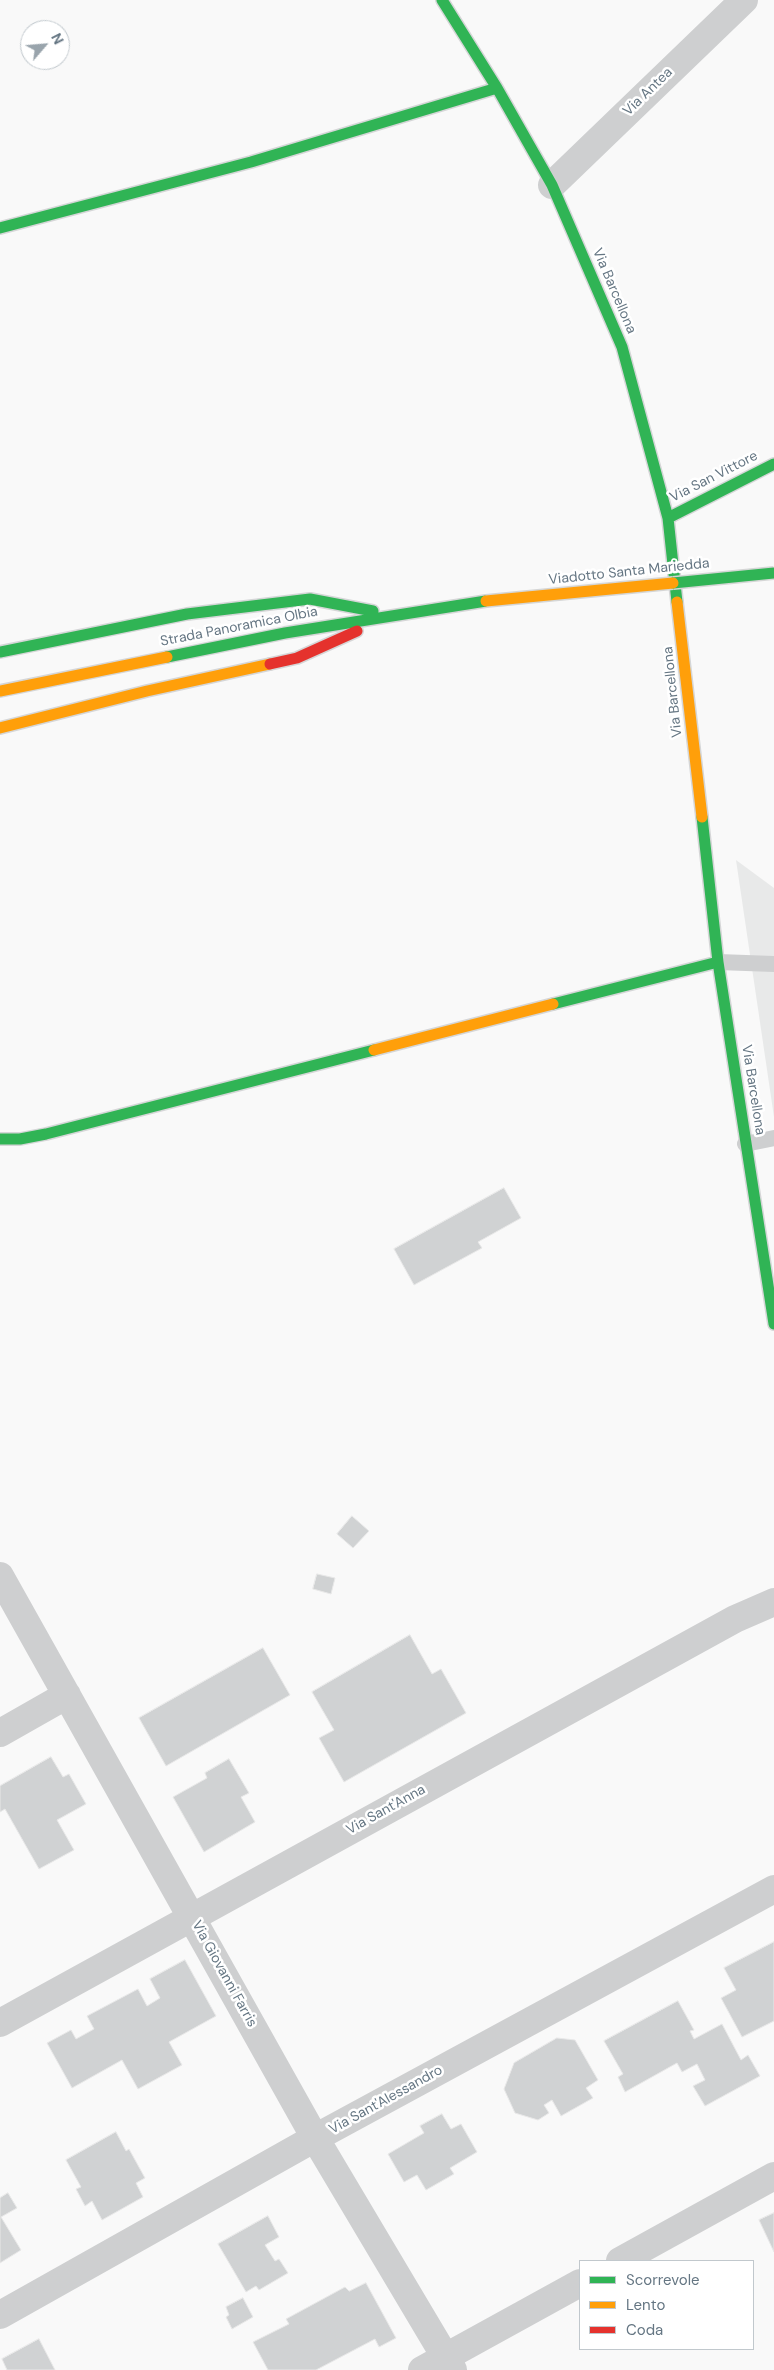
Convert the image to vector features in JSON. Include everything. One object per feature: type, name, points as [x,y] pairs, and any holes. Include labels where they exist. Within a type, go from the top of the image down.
[{"type":"main road","name":"Via Barcellona","points":[[442,0],[497,88],[552,185],[622,347],[668,518],[718,962],[774,1324]]},
{"type":"main road","points":[[0,228],[251,162],[497,88]]},
{"type":"main road","name":"Via San Vittore","points":[[668,518],[774,464]]},
{"type":"main road","name":"Viadotto Santa Mariedda","points":[[486,601],[774,572]]},
{"type":"main road","points":[[0,652],[187,614],[310,599],[392,615]]},
{"type":"main road","name":"Strada Panoramica Olbia","points":[[0,691],[285,633],[486,601]]},
{"type":"main road","points":[[0,728],[147,691],[296,658],[392,615]]},
{"type":"main road","points":[[0,1140],[20,1139],[46,1134],[718,962]]},
{"type":"street","name":"Via Antea","points":[[552,185],[744,0]]},
{"type":"street","name":"Via Giovanni Farris","points":[[0,1576],[315,2138],[449,2363]]},
{"type":"street","name":"Via Sant'Anna","points":[[0,2023],[727,1623],[774,1602]]},
{"type":"street","points":[[0,1732],[67,1695]]},
{"type":"street","name":"Via Sant'Alessandro","points":[[0,2315],[315,2138],[774,1889]]},
{"type":"street","points":[[622,2260],[774,2176]]},
{"type":"street","points":[[422,2370],[449,2363],[579,2284]]},
{"type":"lane","points":[[718,962],[774,964]]},
{"type":"lane","points":[[746,1144],[774,1138]]},
{"type":"shaded area","points":[[736,860],[774,888],[774,1117]]},
{"type":"building","points":[[504,1188],[521,1218],[478,1242],[482,1248],[414,1285],[394,1249]]},
{"type":"building","points":[[352,1516],[369,1531],[353,1548],[337,1534]]},
{"type":"building","points":[[317,1574],[335,1578],[331,1594],[313,1589]]},
{"type":"building","points":[[410,1635],[432,1674],[441,1669],[466,1713],[344,1782],[319,1738],[334,1730],[312,1692]]},
{"type":"building","points":[[263,1648],[290,1695],[166,1766],[139,1718]]},
{"type":"building","points":[[51,1757],[63,1777],[69,1774],[86,1804],[57,1820],[74,1850],[39,1869],[5,1809],[0,1812],[0,1786]]},
{"type":"building","points":[[229,1759],[249,1793],[241,1797],[255,1822],[204,1852],[173,1797],[207,1778],[205,1773]]},
{"type":"building","points":[[774,1942],[774,2021],[742,2037],[721,1998],[736,1990],[724,1968]]},
{"type":"building","points":[[185,1960],[216,2016],[169,2042],[182,2065],[138,2089],[122,2060],[72,2088],[47,2043],[71,2030],[76,2039],[94,2029],[87,2016],[138,1989],[147,2006],[160,1998],[150,1979]]},
{"type":"building","points":[[678,2001],[694,2030],[690,2031],[694,2039],[722,2024],[741,2060],[748,2055],[760,2076],[705,2106],[693,2086],[705,2080],[697,2064],[682,2072],[677,2063],[625,2092],[618,2077],[623,2074],[604,2041]]},
{"type":"building","points":[[557,2038],[575,2040],[598,2080],[586,2088],[593,2098],[561,2116],[552,2100],[544,2105],[549,2113],[538,2120],[515,2113],[504,2089],[514,2063]]},
{"type":"building","points":[[442,2114],[451,2129],[461,2124],[477,2152],[450,2168],[454,2174],[426,2190],[417,2175],[404,2182],[388,2154],[424,2133],[420,2126]]},
{"type":"building","points":[[116,2132],[126,2151],[129,2149],[145,2178],[136,2183],[143,2197],[102,2220],[92,2201],[85,2206],[76,2189],[81,2187],[66,2160]]},
{"type":"building","points":[[8,2193],[17,2208],[1,2217],[21,2250],[0,2263],[0,2198]]},
{"type":"building","points":[[774,2213],[774,2252],[759,2220]]},
{"type":"building","points":[[268,2216],[279,2237],[265,2245],[275,2261],[279,2259],[288,2273],[259,2290],[256,2286],[246,2292],[218,2244]]},
{"type":"building","points":[[366,2283],[396,2338],[379,2347],[375,2339],[316,2370],[268,2370],[253,2342],[289,2324],[286,2319],[345,2287],[349,2291]]},
{"type":"building","points":[[243,2298],[253,2317],[232,2329],[226,2317],[229,2315],[226,2307]]},
{"type":"building","points":[[39,2339],[55,2370],[7,2370],[2,2359]]},
{"type":"traffic: fast","points":[[442,0],[497,88],[552,185],[622,347],[668,518],[677,602]]},
{"type":"traffic: fast","points":[[0,228],[251,162],[497,88]]},
{"type":"traffic: fast","points":[[668,518],[774,464]]},
{"type":"traffic: fast","points":[[673,583],[774,573]]},
{"type":"traffic: fast","points":[[0,652],[187,614],[310,599],[373,611]]},
{"type":"traffic: fast","points":[[167,657],[285,633],[486,601]]},
{"type":"traffic: fast","points":[[702,817],[718,962],[774,1324]]},
{"type":"traffic: fast","points":[[553,1004],[718,962]]},
{"type":"traffic: fast","points":[[0,1139],[20,1139],[46,1134],[374,1050]]},
{"type":"traffic: slow","points":[[486,601],[673,583]]},
{"type":"traffic: slow","points":[[677,602],[702,817]]},
{"type":"traffic: slow","points":[[0,691],[167,657]]},
{"type":"traffic: slow","points":[[0,728],[147,691],[270,664]]},
{"type":"traffic: slow","points":[[374,1050],[553,1004]]},
{"type":"traffic: jam","points":[[270,664],[297,658],[357,631]]}]
